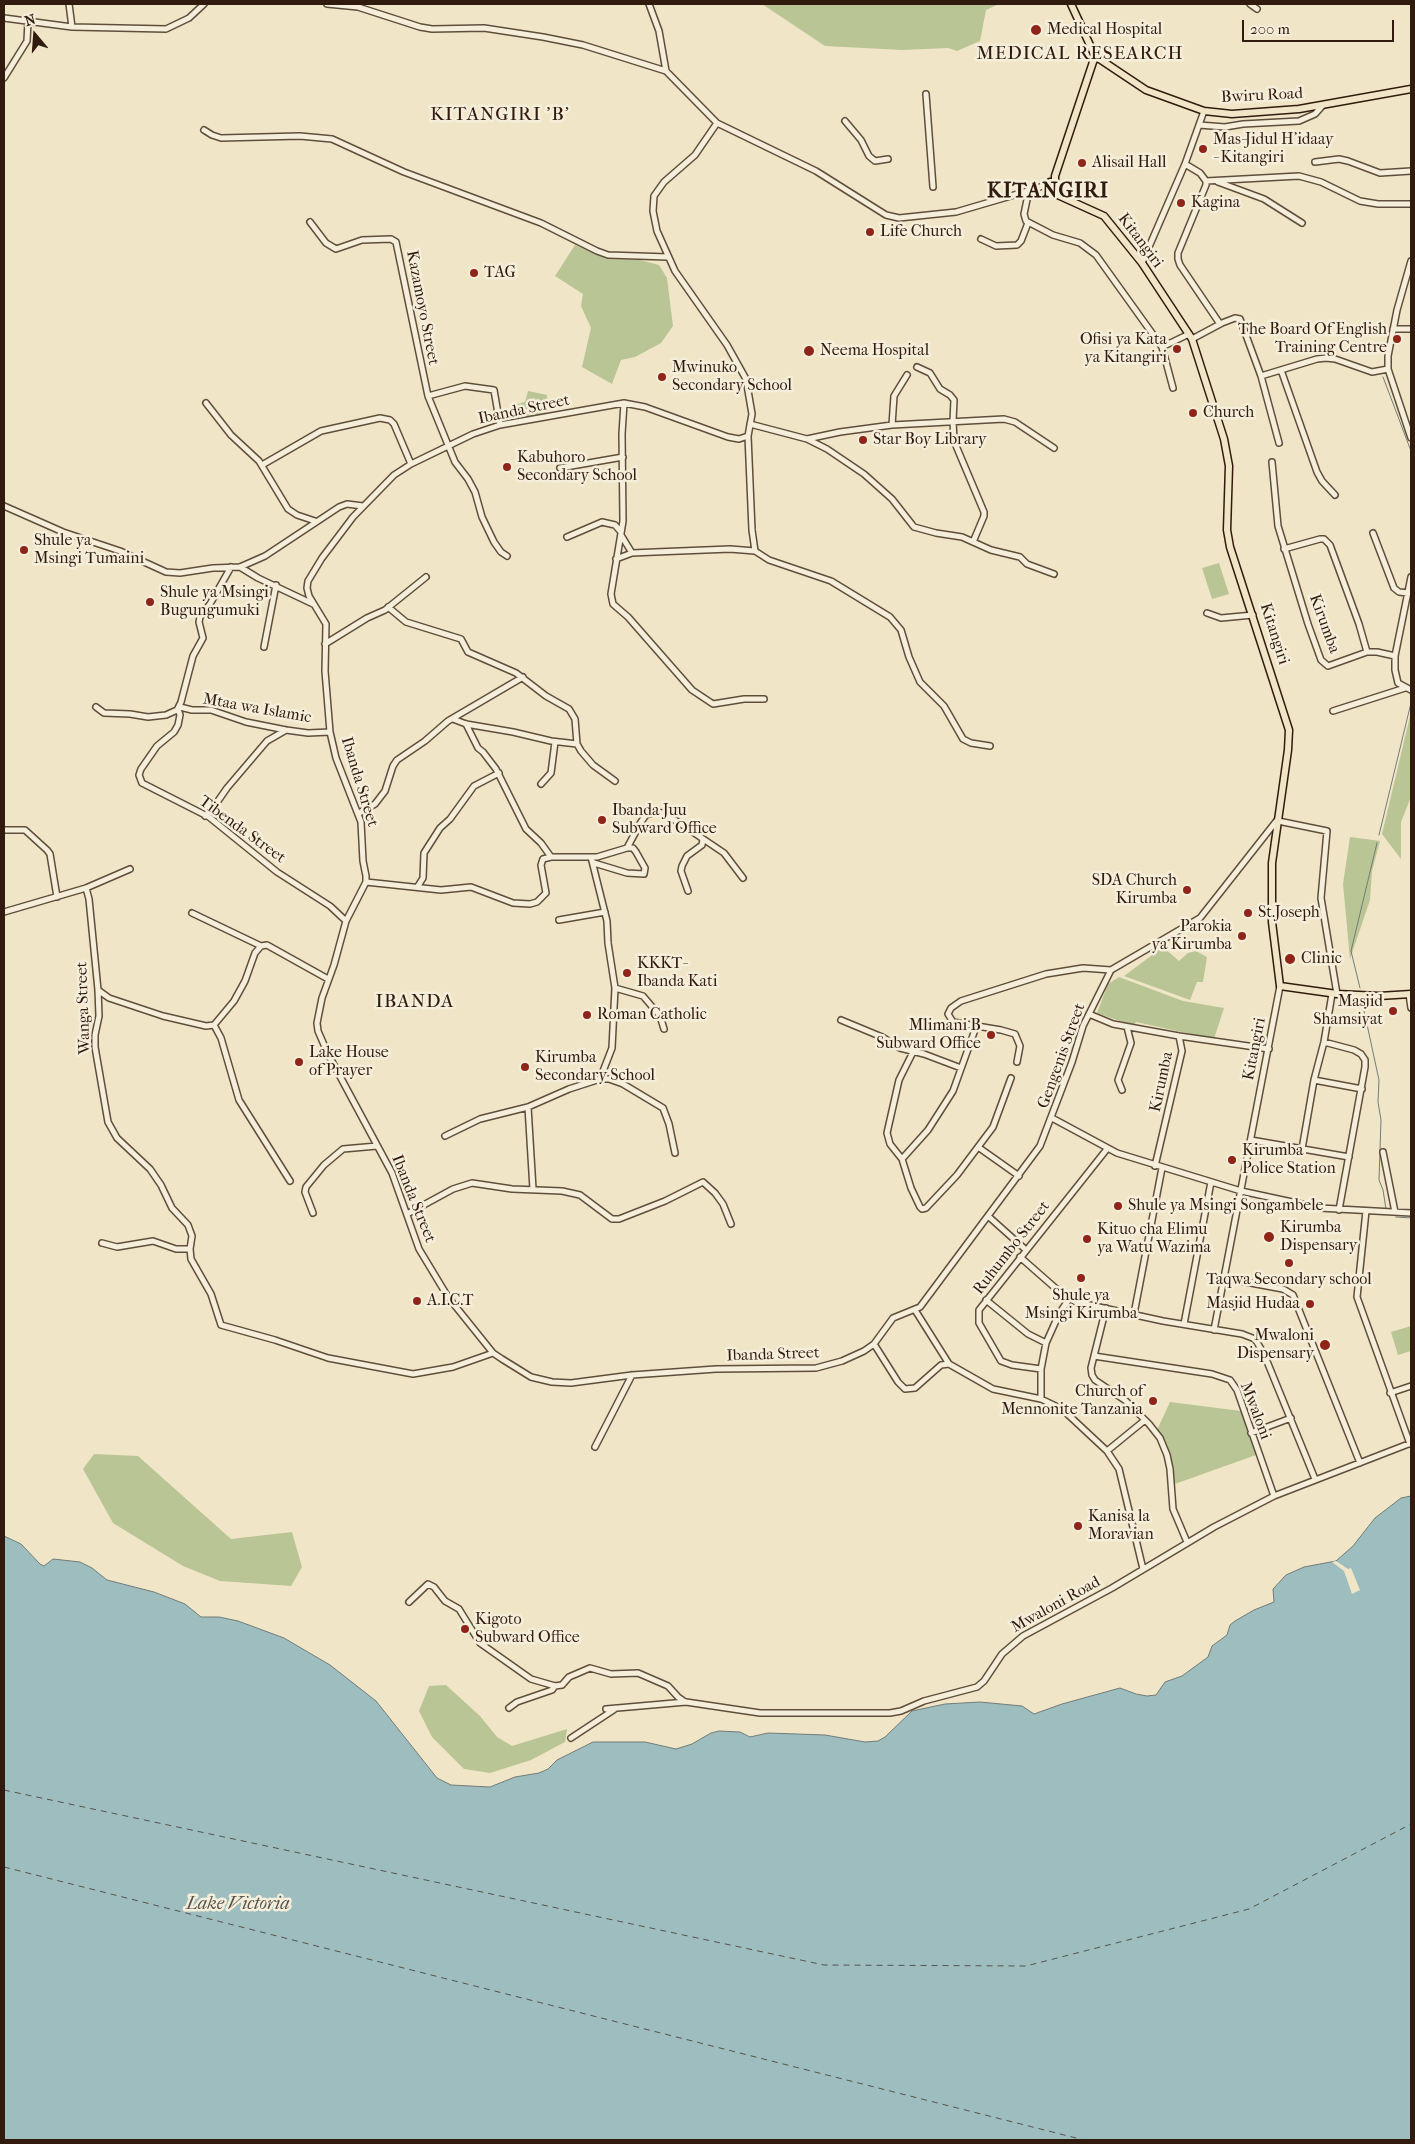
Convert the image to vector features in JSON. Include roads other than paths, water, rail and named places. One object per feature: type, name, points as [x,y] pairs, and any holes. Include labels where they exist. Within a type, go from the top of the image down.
[{"type":"main road","points":[[1050,187],[1095,56],[1071,4]]},
{"type":"main road","name":"Bwiru Road","points":[[1095,56],[1146,90],[1204,111],[1232,114],[1323,105],[1411,89]]},
{"type":"main road","name":"Kitangiri","points":[[1050,187],[1060,196],[1109,220],[1142,264],[1190,336],[1228,453],[1227,530],[1230,547],[1289,730],[1288,750],[1272,863],[1271,908],[1280,986]]},
{"type":"main road","points":[[1280,986],[1335,994],[1410,994]]},
{"type":"street","points":[[69,4],[72,26]]},
{"type":"street","points":[[4,18],[72,26],[166,29],[189,18],[204,4]]},
{"type":"street","points":[[327,4],[358,7],[426,28],[484,28],[557,40],[590,47],[666,71],[717,123],[794,159],[886,215],[899,218],[956,212],[1029,190],[1050,187]]},
{"type":"street","points":[[649,4],[659,31],[666,71]]},
{"type":"street","points":[[1250,4],[1257,10]]},
{"type":"street","points":[[4,78],[27,41],[28,22]]},
{"type":"street","points":[[926,94],[933,188]]},
{"type":"street","points":[[1199,126],[1226,127],[1243,124],[1299,121],[1315,114],[1323,105]]},
{"type":"street","points":[[1142,264],[1185,164],[1204,111]]},
{"type":"street","points":[[845,121],[861,140],[869,156],[875,161],[888,159]]},
{"type":"street","points":[[717,123],[695,155],[664,182],[654,196],[653,211],[657,231],[668,257],[738,362],[748,389],[752,414],[748,436],[752,530],[755,551]]},
{"type":"street","points":[[204,130],[221,138],[300,136],[332,139],[404,172],[541,224],[608,255],[668,257]]},
{"type":"street","points":[[1315,162],[1348,161],[1380,173],[1411,170]]},
{"type":"street","points":[[1185,164],[1200,173],[1206,181],[1206,185],[1178,253],[1178,259],[1180,265],[1220,324]]},
{"type":"street","points":[[1206,181],[1299,176],[1321,182],[1360,201],[1378,204],[1411,204]]},
{"type":"street","points":[[1216,181],[1264,199],[1302,223]]},
{"type":"street","points":[[1029,190],[1024,219],[1028,223],[1053,235],[1080,244],[1093,252],[1162,347],[1173,388]]},
{"type":"street","name":"Kazamoyo Street","points":[[310,222],[326,243],[336,249],[362,240],[391,239],[396,242],[428,396],[455,462],[468,478],[482,517],[494,542],[506,556]]},
{"type":"street","points":[[981,239],[996,246],[1017,245],[1021,241],[1028,223]]},
{"type":"street","points":[[1411,261],[1388,356],[1388,369],[1411,438]]},
{"type":"street","points":[[1162,347],[1235,318],[1240,320],[1261,376],[1279,443]]},
{"type":"street","points":[[1393,329],[1411,329]]},
{"type":"street","points":[[1261,376],[1326,358],[1335,359],[1372,372],[1388,369]]},
{"type":"street","points":[[917,367],[930,373],[940,389],[953,398],[952,421],[956,447],[984,512],[973,542]]},
{"type":"street","points":[[1281,370],[1317,472],[1322,481],[1335,495]]},
{"type":"street","points":[[892,425],[894,396],[907,375]]},
{"type":"street","points":[[428,396],[465,386],[494,390],[500,425]]},
{"type":"street","points":[[206,403],[231,434],[250,450],[262,465],[288,509],[297,515],[315,522]]},
{"type":"street","points":[[624,403],[622,434],[624,506],[611,594],[613,604],[636,626],[692,690],[713,704],[718,705],[744,699],[764,699]]},
{"type":"street","name":"Ibanda Street","points":[[748,436],[739,439],[728,437],[645,407],[624,403],[500,425],[449,444],[394,475],[363,506],[322,558],[308,581],[307,588],[313,604],[326,624],[325,671],[330,732],[336,758],[359,813],[366,882],[346,921],[319,1009],[318,1031],[328,1054],[392,1173],[419,1249],[448,1297],[493,1353],[516,1369],[531,1377],[552,1382],[571,1383],[632,1375],[740,1368],[816,1368],[855,1356],[874,1344]]},
{"type":"street","points":[[262,465],[321,431],[380,418],[390,420],[394,424],[411,464]]},
{"type":"street","points":[[807,440],[840,432],[892,425],[1009,420],[1054,448]]},
{"type":"street","points":[[750,424],[807,440],[828,449],[864,474],[892,499],[914,527],[962,537],[991,550],[1016,555],[1028,564],[1054,574]]},
{"type":"street","points":[[560,468],[608,462],[623,457]]},
{"type":"street","name":"Kirumba","points":[[1272,462],[1275,509],[1284,549],[1308,624],[1324,663],[1328,666],[1333,665],[1368,652],[1395,656]]},
{"type":"street","points":[[4,506],[63,532],[120,551],[166,572],[180,573],[240,567],[265,556],[342,505],[363,506]]},
{"type":"street","points":[[567,537],[602,522],[615,525],[632,553]]},
{"type":"street","points":[[1373,533],[1394,588],[1399,592],[1408,593]]},
{"type":"street","name":"Kirumba","points":[[1284,549],[1320,539],[1324,539],[1330,545],[1360,624],[1368,652]]},
{"type":"street","points":[[616,559],[632,553],[730,549],[755,551],[770,560],[831,581],[890,617],[901,630],[909,657],[920,682],[944,706],[963,739],[971,743],[990,746]]},
{"type":"street","points":[[96,707],[104,714],[130,714],[148,717],[166,715],[179,708],[192,656],[203,638],[199,622],[200,617],[210,604],[231,567]]},
{"type":"street","points":[[240,567],[258,578],[313,604]]},
{"type":"street","points":[[326,644],[388,607],[426,577]]},
{"type":"street","points":[[1411,578],[1395,656],[1395,676],[1398,683],[1411,690]]},
{"type":"street","points":[[264,647],[276,585]]},
{"type":"street","points":[[388,607],[406,622],[461,639],[468,652],[523,676],[546,696],[570,709],[574,719],[577,744],[587,759],[615,781]]},
{"type":"street","points":[[1207,613],[1221,618],[1253,615]]},
{"type":"street","points":[[359,813],[374,804],[385,791],[393,766],[397,760],[453,719],[523,676]]},
{"type":"street","points":[[1333,711],[1405,688]]},
{"type":"street","name":"Mtaa wa Islamic","points":[[179,708],[212,710],[235,719],[286,730],[308,733],[330,732]]},
{"type":"street","name":"Tibenda Street","points":[[179,708],[178,725],[149,757],[139,775],[142,783],[205,816],[277,872],[330,906],[346,921]]},
{"type":"street","points":[[453,719],[466,724],[555,742],[577,744]]},
{"type":"street","points":[[466,724],[478,748],[488,758],[498,773],[526,829],[541,843],[551,857]]},
{"type":"street","points":[[205,816],[267,741],[286,730]]},
{"type":"street","points":[[541,784],[552,773],[555,742]]},
{"type":"street","points":[[418,886],[423,878],[424,853],[440,828],[450,819],[474,786],[498,773]]},
{"type":"street","points":[[627,848],[640,822],[646,815],[656,812],[662,813],[724,853],[743,878]]},
{"type":"street","points":[[1017,1062],[1020,1046],[1015,1034],[953,1022],[948,1014],[951,1008],[961,1000],[1046,974],[1083,968],[1111,970],[1200,918],[1278,820],[1327,831],[1321,898],[1335,994],[1314,1080],[1302,1149]]},
{"type":"street","points":[[4,830],[25,830],[47,850],[50,854],[57,897]]},
{"type":"street","points":[[688,890],[681,871],[682,866],[687,856],[702,845],[703,839]]},
{"type":"street","points":[[366,882],[449,890],[471,887],[513,903],[530,904],[537,902],[546,893],[540,865],[543,859],[551,857],[593,860],[627,873],[644,874],[645,868],[633,848],[627,848],[593,860]]},
{"type":"street","points":[[593,860],[608,929],[608,943],[615,988],[612,1048],[600,1079]]},
{"type":"street","points":[[4,912],[86,888],[130,870]]},
{"type":"street","name":"Wanga Street","points":[[86,888],[89,899],[98,990],[99,1016],[95,1035],[95,1047],[108,1122],[120,1141],[150,1169],[176,1213],[188,1225],[192,1236],[191,1259],[211,1294],[221,1325],[281,1341],[328,1358],[413,1374],[434,1372],[493,1353]]},
{"type":"street","points":[[559,920],[605,912]]},
{"type":"street","points":[[192,913],[261,946],[267,945],[328,979]]},
{"type":"street","points":[[98,990],[103,995],[163,1016],[206,1026],[214,1025],[234,1001],[245,981],[255,953],[261,946]]},
{"type":"street","name":"Gengenis Street","points":[[915,1310],[920,1307],[956,1256],[1019,1176],[1040,1146],[1052,1118],[1089,1014],[1111,970]]},
{"type":"street","name":"Kitangiri","points":[[1241,1191],[1280,986]]},
{"type":"street","points":[[615,988],[643,996],[660,1016],[664,1029]]},
{"type":"street","points":[[1410,994],[1411,1008]]},
{"type":"street","name":"Kirumba","points":[[1089,1014],[1127,1027],[1179,1036],[1182,1051],[1155,1166]]},
{"type":"street","points":[[841,1020],[882,1037],[900,1048],[961,1068]]},
{"type":"street","points":[[214,1025],[221,1038],[239,1100],[290,1181]]},
{"type":"street","points":[[902,1159],[936,1118],[953,1091],[976,1026]]},
{"type":"street","points":[[1122,1090],[1118,1080],[1131,1043],[1127,1027]]},
{"type":"street","points":[[1179,1036],[1269,1049]]},
{"type":"street","points":[[1324,1042],[1354,1050],[1361,1054],[1365,1060],[1362,1089],[1339,1210]]},
{"type":"street","points":[[913,1052],[899,1080],[887,1133],[890,1144],[902,1159],[912,1188],[922,1208],[926,1208],[957,1175],[993,1127],[1011,1078]]},
{"type":"street","points":[[445,1136],[480,1119],[528,1107],[569,1089],[600,1079],[609,1079],[622,1084],[663,1108],[670,1124],[675,1153]]},
{"type":"street","points":[[1314,1080],[1362,1089]]},
{"type":"street","points":[[528,1107],[533,1189]]},
{"type":"street","points":[[1052,1118],[1107,1149],[1155,1166],[1241,1191],[1296,1204],[1339,1210],[1411,1213]]},
{"type":"street","points":[[1251,1140],[1349,1157]]},
{"type":"street","points":[[313,1213],[305,1192],[306,1187],[324,1165],[343,1148],[377,1146]]},
{"type":"street","points":[[978,1147],[1019,1176]]},
{"type":"street","name":"Ruhumbo Street","points":[[1041,1369],[1012,1365],[1001,1361],[979,1323],[979,1310],[1107,1149]]},
{"type":"street","points":[[1383,1152],[1395,1212]]},
{"type":"street","points":[[1134,1314],[1162,1168]]},
{"type":"street","points":[[407,1214],[453,1189],[472,1183],[512,1189],[533,1189],[580,1195],[606,1216],[612,1219],[619,1219],[665,1201],[702,1182],[715,1193],[723,1204],[731,1224]]},
{"type":"street","points":[[1184,1324],[1210,1182]]},
{"type":"street","points":[[1214,1330],[1241,1191]]},
{"type":"street","points":[[1366,1211],[1357,1297],[1390,1393],[1410,1444]]},
{"type":"street","points":[[988,1216],[1026,1250]]},
{"type":"street","points":[[102,1243],[117,1246],[153,1241],[176,1249],[190,1248]]},
{"type":"street","points":[[1020,1257],[1069,1299],[1134,1314],[1242,1334],[1259,1342],[1315,1479]]},
{"type":"street","points":[[1224,1278],[1283,1289],[1293,1295],[1360,1463]]},
{"type":"street","points":[[1041,1399],[1041,1369],[1046,1343],[1059,1314],[1069,1299]]},
{"type":"street","points":[[986,1300],[1028,1334],[1046,1343]]},
{"type":"street","points":[[1106,1308],[1091,1372],[1093,1378],[1126,1401],[1160,1438],[1167,1455],[1173,1509],[1187,1542]]},
{"type":"street","points":[[948,1364],[941,1365],[915,1388],[905,1389],[898,1382],[874,1344],[893,1318],[915,1310],[948,1364],[993,1388],[1041,1399],[1062,1409],[1107,1451],[1119,1468],[1143,1569]]},
{"type":"street","name":"Mwaloni","points":[[1094,1356],[1224,1376],[1230,1380],[1236,1390],[1274,1496]]},
{"type":"street","points":[[594,1446],[632,1375]]},
{"type":"street","points":[[1390,1393],[1411,1386]]},
{"type":"street","points":[[1251,1433],[1291,1418]]},
{"type":"street","points":[[1107,1451],[1145,1420]]},
{"type":"street","name":"Mwaloni Road","points":[[606,1709],[686,1702],[760,1713],[831,1714],[896,1712],[924,1701],[978,1686],[984,1681],[1002,1654],[1011,1645],[1054,1618],[1143,1569],[1187,1542],[1274,1496],[1410,1444]]},
{"type":"street","points":[[409,1602],[428,1584],[434,1587],[445,1601],[459,1609],[468,1626],[485,1647],[531,1679],[555,1686],[562,1685],[569,1678],[590,1668],[610,1674],[638,1673],[668,1686],[686,1702]]},
{"type":"street","points":[[509,1708],[517,1702],[552,1690],[555,1686]]},
{"type":"street","points":[[571,1738],[615,1708]]},
{"type":"water","name":"Lake Victoria","points":[[1411,1496],[1411,2140],[4,2140],[4,1536],[21,1544],[44,1566],[53,1559],[80,1562],[92,1568],[107,1580],[154,1592],[185,1604],[201,1617],[219,1617],[238,1621],[284,1638],[330,1665],[376,1701],[437,1778],[451,1785],[490,1787],[515,1777],[539,1773],[548,1769],[557,1760],[593,1742],[645,1742],[676,1749],[692,1744],[711,1733],[719,1731],[740,1732],[750,1737],[768,1733],[825,1735],[865,1742],[878,1741],[885,1737],[912,1711],[945,1704],[980,1702],[1022,1706],[1034,1714],[1120,1688],[1136,1694],[1156,1695],[1165,1682],[1182,1676],[1208,1657],[1212,1646],[1227,1635],[1230,1625],[1235,1621],[1254,1610],[1274,1602],[1273,1589],[1286,1575],[1304,1567],[1336,1561],[1353,1546],[1375,1518],[1401,1498]]},
{"type":"waterway","points":[[1383,377],[1411,451]]},
{"type":"waterway","points":[[1379,835],[1411,703]]},
{"type":"waterway","points":[[1360,988],[1351,951],[1377,843]]},
{"type":"waterway","points":[[1363,1006],[1379,1080],[1378,1102],[1381,1120],[1379,1180],[1383,1190],[1386,1209]]},
{"type":"waterway","points":[[1396,1217],[1411,1218]]},
{"type":"place","name":"Medical Hospital","points":[[1036,30]]},
{"type":"place","name":"Mas-Jidul H'idaay - Kitangiri","points":[[1203,149]]},
{"type":"place","name":"Alisail Hall","points":[[1082,163]]},
{"type":"place","name":"Kagina","points":[[1181,203]]},
{"type":"place","name":"Life Church","points":[[870,232]]},
{"type":"place","name":"TAG","points":[[474,273]]},
{"type":"place","name":"The Board Of English Training Centre","points":[[1397,339]]},
{"type":"place","name":"Ofisi ya Kata ya Kitangiri","points":[[1177,349]]},
{"type":"place","name":"Neema Hospital","points":[[809,351]]},
{"type":"place","name":"Mwinuko Secondary School","points":[[662,377]]},
{"type":"place","name":"Church","points":[[1193,413]]},
{"type":"place","name":"Star Boy Library","points":[[863,440]]},
{"type":"place","name":"Kabuhoro Secondary School","points":[[507,467]]},
{"type":"place","name":"Shule ya Msingi Tumaini","points":[[24,550]]},
{"type":"place","name":"Shule ya Msingi Bugungumuki","points":[[150,602]]},
{"type":"place","name":"Ibanda Juu Subward Office","points":[[602,820]]},
{"type":"place","name":"SDA Church Kirumba","points":[[1187,890]]},
{"type":"place","name":"St.Joseph","points":[[1248,913]]},
{"type":"place","name":"Parokia ya Kirumba","points":[[1242,936]]},
{"type":"place","name":"Clinic","points":[[1290,959]]},
{"type":"place","name":"KKKT- Ibanda Kati","points":[[627,973]]},
{"type":"place","name":"Masjid Shamsiyat","points":[[1393,1011]]},
{"type":"place","name":"Roman Catholic","points":[[587,1015]]},
{"type":"place","name":"Mlimani B Subward Office","points":[[991,1035]]},
{"type":"place","name":"Lake House of Prayer","points":[[299,1062]]},
{"type":"place","name":"Kirumba Secondary School","points":[[525,1067]]},
{"type":"place","name":"Kirumba Police Station","points":[[1232,1160]]},
{"type":"place","name":"Shule ya Msingi Songambele","points":[[1118,1206]]},
{"type":"place","name":"Kirumba Dispensary","points":[[1269,1237]]},
{"type":"place","name":"Kituo cha Elimu ya Watu Wazima","points":[[1087,1239]]},
{"type":"place","name":"Taqwa Secondary school","points":[[1289,1263]]},
{"type":"place","name":"Shule ya Msingi Kirumba","points":[[1081,1278]]},
{"type":"place","name":"A.I.C.T","points":[[417,1301]]},
{"type":"place","name":"Masjid Hudaa","points":[[1310,1304]]},
{"type":"place","name":"Mwaloni Dispensary","points":[[1325,1345]]},
{"type":"place","name":"Church of Mennonite Tanzania","points":[[1153,1401]]},
{"type":"place","name":"Kanisa la Moravian","points":[[1078,1526]]},
{"type":"place","name":"Kigoto Subward Office","points":[[465,1629]]},
{"type":"district","name":"MEDICAL RESEARCH","points":[[1080,54]]},
{"type":"district","name":"KITANGIRI 'B'","points":[[500,115]]},
{"type":"district","name":"KITANGIRI","points":[[1048,192]]},
{"type":"district","name":"IBANDA","points":[[415,1002]]}]
